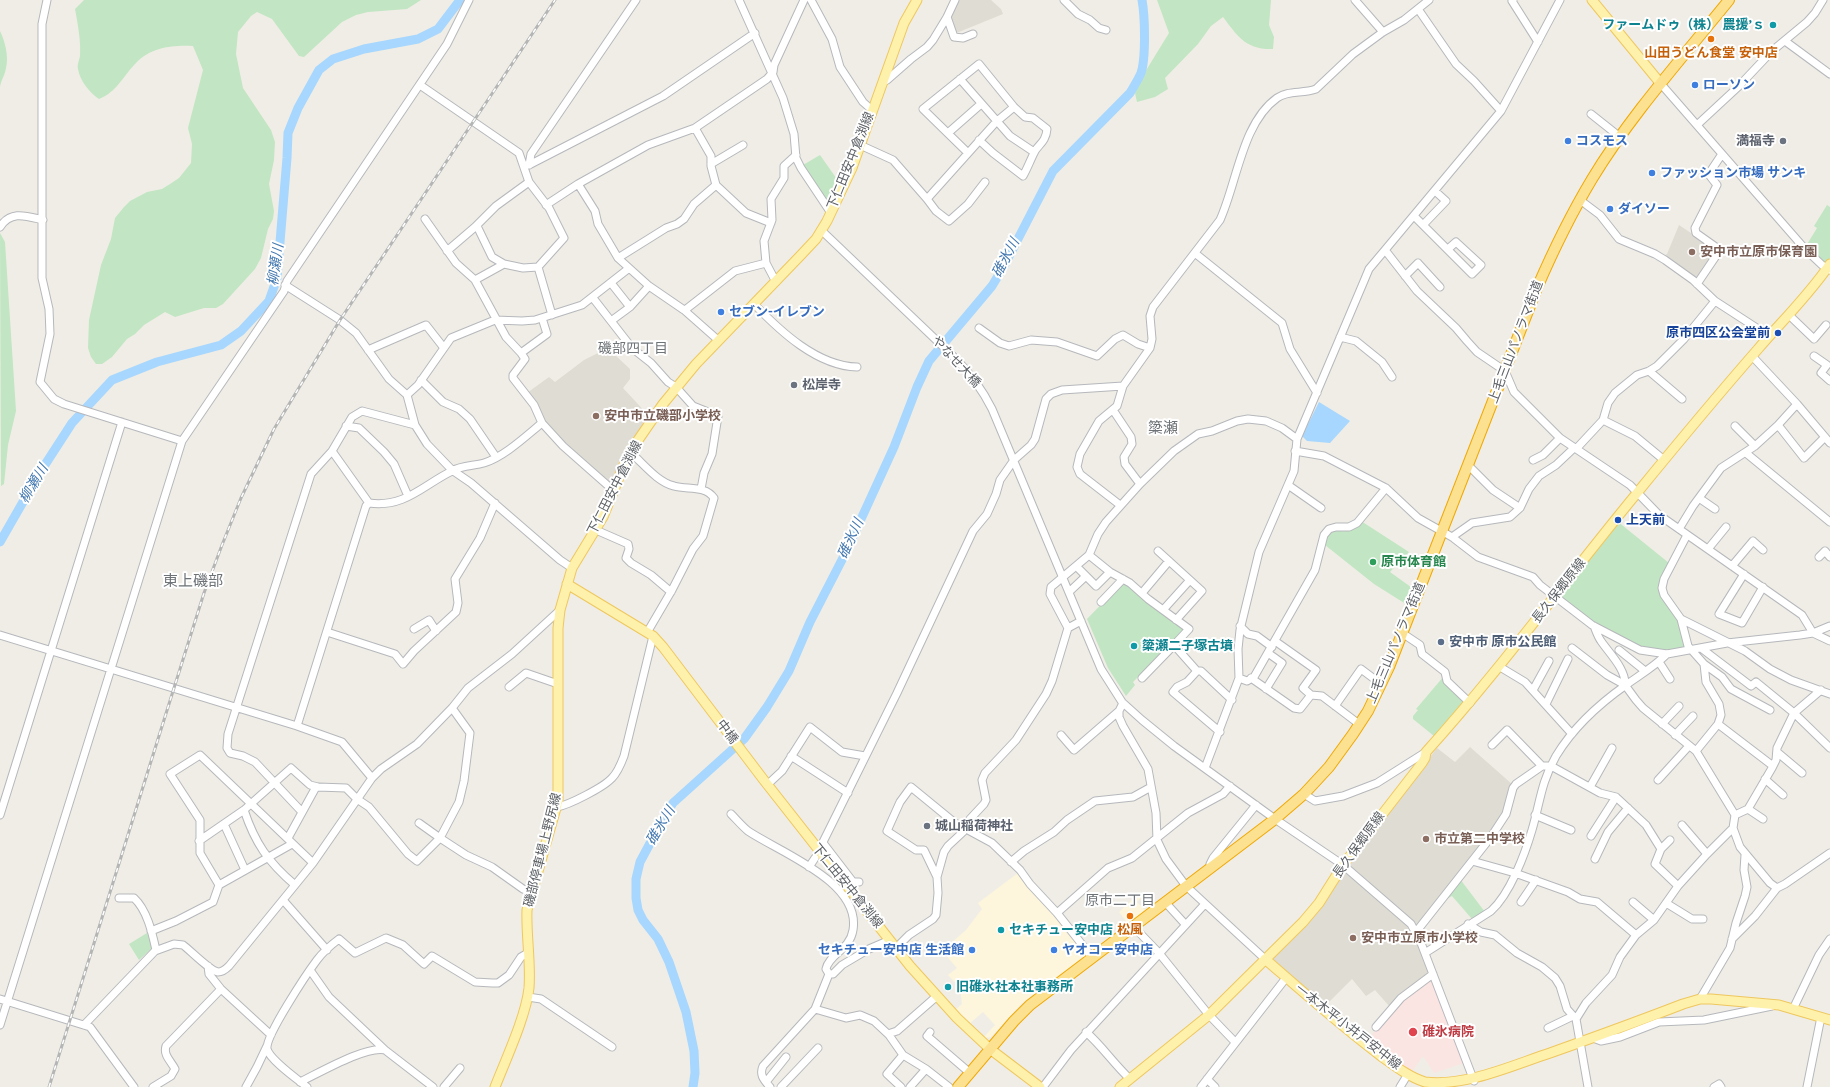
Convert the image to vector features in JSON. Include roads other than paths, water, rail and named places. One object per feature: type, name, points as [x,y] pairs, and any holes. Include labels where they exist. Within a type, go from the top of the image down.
[{"type":"highway","name":"上毛三山パノラマ街道","points":[[958,1087],[1030,1005],[1275,819],[1304,794],[1330,767],[1359,724],[1381,684],[1537,288],[1554,250],[1580,200],[1620,137],[1729,0]]},
{"type":"main road","name":"下仁田安中倉渕線","points":[[567,584],[572,568],[603,517],[630,452],[676,387],[718,340],[776,282],[810,245],[821,230],[831,213],[860,145],[904,23],[917,0]]},
{"type":"main road","points":[[1592,0],[1661,84]]},
{"type":"main road","name":"長久保郷原線","points":[[1265,959],[1319,903],[1343,865],[1426,758],[1426,752],[1500,667],[1554,596],[1637,492],[1829,267]]},
{"type":"main road","points":[[567,584],[651,633]]},
{"type":"main road","name":"磯部停車場上野尻線","points":[[495,1087],[528,997],[529,979],[526,928],[527,910],[531,892],[557,808],[559,784],[558,628],[560,610],[567,584]]},
{"type":"main road","name":"中橋","points":[[651,633],[765,782]]},
{"type":"main road","name":"下仁田安中倉渕線","points":[[765,782],[896,948],[937,996],[990,1050],[1041,1087]]},
{"type":"main road","points":[[1120,1087],[1129,1078],[1209,1014],[1265,959]]},
{"type":"main road","name":"一本木平小井戸安中線","points":[[1265,959],[1364,1043],[1408,1074],[1424,1082],[1442,1085],[1475,1084],[1548,1053],[1580,1043],[1700,999],[1776,1005],[1828,1019]]},
{"type":"street","points":[[47,0],[42,24],[42,278],[49,309],[50,334],[40,382],[54,399],[89,412],[182,441]]},
{"type":"street","points":[[0,1025],[4,1001],[182,441],[284,291],[285,285],[447,44],[469,0]]},
{"type":"street","points":[[526,165],[531,154],[636,0]]},
{"type":"street","points":[[739,0],[773,72],[783,98],[794,134],[796,155],[801,168],[831,213]]},
{"type":"street","points":[[546,205],[578,184],[648,146],[695,128],[767,79],[773,72],[774,65],[804,0]]},
{"type":"street","points":[[811,0],[832,39],[840,67],[863,102],[872,110]]},
{"type":"street","points":[[883,82],[927,47],[947,17],[955,0]]},
{"type":"street","points":[[1064,0],[1078,14],[1090,20],[1100,28],[1106,30]]},
{"type":"street","points":[[1355,0],[1383,32]]},
{"type":"street","points":[[1120,505],[1080,474],[1077,467],[1080,454],[1099,421],[1117,406],[1123,386],[1150,348],[1152,339],[1150,316],[1153,307],[1196,254],[1220,220],[1226,207],[1246,142],[1257,122],[1278,97],[1289,93],[1308,92],[1316,89],[1353,54],[1383,32],[1404,20],[1429,0]]},
{"type":"street","points":[[1513,0],[1512,1],[1538,42]]},
{"type":"street","points":[[1205,768],[1220,732],[1239,678],[1238,649],[1240,626],[1259,552],[1294,472],[1297,438],[1369,269],[1501,111],[1560,0]]},
{"type":"street","points":[[1697,125],[1738,87],[1772,51],[1811,17],[1823,0]]},
{"type":"street","points":[[1418,9],[1456,64],[1474,81],[1501,111]]},
{"type":"street","points":[[947,17],[954,37],[963,38],[973,34]]},
{"type":"street","points":[[526,165],[663,96],[755,32]]},
{"type":"street","points":[[1785,41],[1830,74]]},
{"type":"street","points":[[967,152],[923,109],[979,64],[1014,107],[1025,117],[1033,118],[1048,129],[1042,145],[1034,152],[1032,160],[1023,176],[992,153],[979,140]]},
{"type":"street","points":[[960,79],[996,122],[1010,136],[1034,152]]},
{"type":"street","points":[[1661,84],[1805,249],[1829,267]]},
{"type":"street","points":[[420,85],[519,153],[526,165],[530,182],[546,205],[564,238],[538,267],[523,268],[504,264],[492,257],[477,226]]},
{"type":"street","points":[[948,133],[981,104]]},
{"type":"street","points":[[927,199],[967,152],[996,122],[1014,107]]},
{"type":"street","points":[[1591,114],[1620,137]]},
{"type":"street","points":[[695,128],[711,156],[711,164],[716,185],[746,213],[771,223]]},
{"type":"street","points":[[711,164],[743,145]]},
{"type":"street","points":[[860,145],[893,160],[936,211],[950,222],[968,204],[985,182]]},
{"type":"street","points":[[1697,284],[1720,250],[1696,233],[1695,228],[1717,184],[1710,176],[1710,172],[1722,154]]},
{"type":"street","points":[[776,282],[766,263],[764,241],[771,223],[771,199],[784,178],[784,166],[796,155]]},
{"type":"street","points":[[447,251],[477,226],[496,206],[530,182]]},
{"type":"street","points":[[578,184],[595,211],[598,224],[618,258],[628,269],[635,272],[649,286],[684,310],[718,340]]},
{"type":"street","points":[[618,258],[666,228],[677,224],[684,218],[694,204],[716,185]]},
{"type":"street","points":[[1423,225],[1446,201],[1435,191]]},
{"type":"street","points":[[1580,200],[1600,215],[1619,238],[1655,254],[1697,284],[1715,301],[1769,336]]},
{"type":"street","points":[[0,226],[9,217],[15,215],[43,220]]},
{"type":"street","points":[[1414,216],[1472,274],[1481,265],[1456,242],[1448,249]]},
{"type":"street","points":[[425,220],[456,263],[475,280],[481,289],[495,320],[506,337],[525,359],[513,375],[513,378],[534,405],[542,423],[563,446],[614,491]]},
{"type":"street","name":"やなせ大橋","points":[[821,230],[971,374],[992,409],[1101,669],[1123,703],[1159,734],[1205,768],[1275,819],[1343,865],[1411,924],[1425,953],[1475,1084]]},
{"type":"street","points":[[1385,250],[1417,291],[1456,328],[1477,352],[1505,371],[1514,392],[1560,438],[1630,485],[1658,514],[1802,615],[1813,633],[1830,641]]},
{"type":"street","points":[[1196,254],[1282,323],[1290,349],[1317,393]]},
{"type":"street","points":[[684,310],[735,271],[766,263]]},
{"type":"street","points":[[475,280],[504,264]]},
{"type":"street","points":[[1405,276],[1418,264],[1440,287]]},
{"type":"street","points":[[538,267],[552,315]]},
{"type":"street","points":[[407,395],[421,380],[451,338],[495,320],[522,321],[542,318],[582,305],[593,298],[628,269]]},
{"type":"street","points":[[611,283],[630,307]]},
{"type":"street","points":[[285,285],[342,321],[356,333],[389,379],[407,395],[415,425],[427,444],[452,470],[495,503],[560,560],[572,568]]},
{"type":"street","points":[[611,321],[630,307],[649,286]]},
{"type":"street","points":[[593,298],[632,348],[651,363],[693,406],[718,416],[712,454],[704,473],[701,489]]},
{"type":"street","points":[[1452,537],[1472,524],[1510,517],[1520,508],[1529,489],[1539,476],[1556,465],[1603,420],[1608,403],[1615,393],[1636,375],[1649,371],[1657,366],[1684,339],[1715,301]]},
{"type":"street","points":[[754,304],[774,325],[792,340],[828,361],[844,366],[856,367]]},
{"type":"street","points":[[1788,315],[1814,339],[1826,325]]},
{"type":"street","points":[[520,353],[547,334],[542,318]]},
{"type":"street","points":[[368,350],[426,325],[444,348]]},
{"type":"street","points":[[980,328],[1000,343],[1009,346],[1031,340],[1057,342],[1097,356],[1115,339],[1122,335],[1138,344],[1150,348]]},
{"type":"street","points":[[1340,337],[1356,341],[1382,362],[1392,377]]},
{"type":"street","points":[[1752,356],[1828,440],[1804,458],[1778,425]]},
{"type":"street","points":[[1814,356],[1827,364],[1821,373],[1830,381]]},
{"type":"street","points":[[1649,371],[1682,399]]},
{"type":"street","points":[[421,380],[443,402],[459,409],[470,419],[496,457]]},
{"type":"street","points":[[856,884],[823,844],[954,574],[960,557],[973,531],[987,514],[996,494],[1000,480],[1014,460],[1031,445],[1035,439],[1046,399],[1051,394],[1062,390],[1123,386]]},
{"type":"street","points":[[1679,529],[1721,468],[1755,446],[1778,425],[1797,404]]},
{"type":"street","points":[[1113,410],[1131,437],[1132,444],[1124,457],[1125,464],[1140,484]]},
{"type":"street","points":[[302,812],[274,784],[255,762],[243,756],[230,753],[227,748],[228,734],[311,474],[332,451],[352,417],[362,411],[415,425]]},
{"type":"street","points":[[937,877],[948,846],[965,828],[986,800],[982,780],[985,773],[1016,740],[1046,694],[1052,681],[1068,628],[1050,594],[1051,587],[1089,555],[1098,534],[1120,505],[1140,484],[1174,451],[1198,434],[1212,431],[1237,421],[1248,419],[1266,421],[1282,428],[1297,438]]},
{"type":"street","points":[[1603,420],[1635,436],[1664,460]]},
{"type":"street","points":[[0,815],[122,422]]},
{"type":"street","points":[[332,451],[369,503],[383,505],[415,494],[452,470],[486,462],[496,457],[542,423]]},
{"type":"street","points":[[346,426],[359,428],[384,452],[394,464],[408,496]]},
{"type":"street","points":[[1734,426],[1755,446]]},
{"type":"street","points":[[1533,460],[1543,455],[1560,438]]},
{"type":"street","points":[[1295,451],[1324,456],[1386,488],[1418,518],[1452,537],[1478,557],[1533,577],[1540,585],[1594,626],[1640,650],[1667,654],[1727,643],[1813,633],[1830,626]]},
{"type":"street","points":[[557,808],[569,803],[611,779],[618,769],[624,756],[651,633],[693,549],[703,536],[714,498],[711,494],[701,489],[673,486],[661,480],[630,452]]},
{"type":"street","points":[[1746,453],[1830,522]]},
{"type":"street","points":[[1468,465],[1493,490],[1520,508]]},
{"type":"street","points":[[1288,485],[1321,508]]},
{"type":"street","points":[[1239,678],[1247,681],[1251,678],[1272,647],[1315,570],[1324,535],[1329,529],[1336,527],[1349,527],[1357,523],[1386,488]]},
{"type":"street","points":[[1699,498],[1715,509]]},
{"type":"street","points":[[297,726],[366,506],[369,503]]},
{"type":"street","points":[[327,632],[395,654],[403,664],[456,612],[458,603],[455,579],[480,538],[495,503]]},
{"type":"street","points":[[1708,550],[1726,526]]},
{"type":"street","points":[[596,530],[628,544],[629,549],[626,558],[631,563],[652,575],[671,592]]},
{"type":"street","points":[[1687,535],[1664,579],[1662,588],[1664,595],[1681,619],[1688,646],[1704,664],[1722,677],[1731,689],[1770,710]]},
{"type":"street","points":[[1732,566],[1754,541],[1763,550]]},
{"type":"street","points":[[1158,551],[1202,591],[1176,620]]},
{"type":"street","points":[[1819,557],[1825,551],[1830,557]]},
{"type":"street","points":[[1089,555],[1110,572],[1130,583],[1189,629],[1142,678]]},
{"type":"street","points":[[1142,593],[1169,561]]},
{"type":"street","points":[[1079,570],[1096,586],[1110,572]]},
{"type":"street","points":[[1744,574],[1719,614],[1742,623],[1762,587]]},
{"type":"street","points":[[1069,592],[1086,576]]},
{"type":"street","points":[[1101,602],[1123,579]]},
{"type":"street","points":[[1163,610],[1190,580]]},
{"type":"street","points":[[84,1025],[156,950],[174,944],[183,945],[208,966],[218,972],[229,966],[313,864],[372,778],[417,744],[452,708],[468,688],[512,654],[560,610]]},
{"type":"street","points":[[1681,619],[1745,651],[1770,669],[1791,680],[1830,694]]},
{"type":"street","points":[[414,629],[428,620],[436,631]]},
{"type":"street","points":[[1068,628],[1081,621]]},
{"type":"street","points":[[1240,626],[1248,634],[1257,636],[1272,647],[1316,670],[1303,688],[1311,695],[1322,696],[1359,724]]},
{"type":"street","points":[[1594,626],[1599,639],[1626,680],[1625,685]]},
{"type":"street","points":[[1402,633],[1420,645],[1422,654],[1445,672],[1447,680],[1470,703]]},
{"type":"street","points":[[0,635],[297,726],[342,742],[372,778]]},
{"type":"street","points":[[1174,645],[1197,671],[1201,671],[1232,700]]},
{"type":"street","points":[[1266,689],[1282,663],[1272,647]]},
{"type":"street","points":[[1572,648],[1607,675],[1625,685],[1636,700],[1688,747],[1696,751],[1735,815],[1733,828],[1740,847],[1745,855],[1777,888]]},
{"type":"street","points":[[1701,648],[1751,686],[1756,682],[1794,713],[1830,748]]},
{"type":"street","points":[[1619,650],[1645,671]]},
{"type":"street","points":[[1425,953],[1445,941],[1468,924],[1491,911],[1499,904],[1515,873],[1532,830],[1541,789],[1551,766],[1572,734],[1609,697],[1659,662],[1667,654]]},
{"type":"street","points":[[1546,704],[1568,659]]},
{"type":"street","points":[[1533,690],[1549,661]]},
{"type":"street","points":[[1659,662],[1670,679]]},
{"type":"street","points":[[1696,751],[1718,724],[1721,715],[1719,704],[1706,682],[1704,664]]},
{"type":"street","points":[[1500,667],[1525,682],[1572,734]]},
{"type":"street","points":[[1335,706],[1361,669],[1381,684]]},
{"type":"street","points":[[1197,671],[1187,682],[1177,687],[1174,692],[1220,732]]},
{"type":"street","points":[[509,688],[526,673],[558,684]]},
{"type":"street","points":[[1251,678],[1294,708],[1300,709],[1311,695]]},
{"type":"street","points":[[1735,815],[1748,809],[1773,766],[1778,748],[1794,713],[1821,690]]},
{"type":"street","points":[[1061,735],[1074,750],[1119,710],[1123,703]]},
{"type":"street","points":[[1662,724],[1679,706]]},
{"type":"street","points":[[199,841],[252,804],[291,768],[310,785],[316,787],[346,788],[357,799],[370,807],[408,854],[417,861],[440,838],[459,802],[464,781],[470,733],[452,708]]},
{"type":"street","points":[[1119,710],[1123,726],[1148,769],[1156,813],[1157,840],[1169,862],[1186,886],[1204,905],[1265,959]]},
{"type":"street","points":[[1675,735],[1693,716]]},
{"type":"street","points":[[1718,724],[1773,766]]},
{"type":"street","points":[[765,782],[782,771],[810,728],[842,752],[866,756]]},
{"type":"street","points":[[1492,745],[1507,730],[1542,766]]},
{"type":"street","points":[[1658,780],[1688,747]]},
{"type":"street","points":[[1590,787],[1612,748]]},
{"type":"street","points":[[1304,794],[1315,801],[1343,796],[1377,783],[1426,752]]},
{"type":"street","points":[[1777,752],[1802,773]]},
{"type":"street","points":[[219,885],[200,853],[200,820],[170,774],[200,755],[313,864]]},
{"type":"street","points":[[791,756],[848,793]]},
{"type":"street","points":[[1416,932],[1491,837],[1506,814],[1513,788],[1516,784],[1542,766],[1551,766],[1600,793],[1616,797],[1646,825],[1661,850]]},
{"type":"street","points":[[1765,779],[1783,795]]},
{"type":"street","points":[[1057,913],[1108,868],[1132,858],[1157,840],[1188,813],[1223,794],[1230,786]]},
{"type":"street","points":[[151,931],[176,921],[213,902],[219,885],[267,857],[290,841],[302,812],[316,787]]},
{"type":"street","points":[[896,948],[909,935],[933,919],[936,915],[938,893],[937,877],[924,850],[916,850],[887,831],[900,802],[911,787],[955,823],[992,843],[1057,913],[1092,957]]},
{"type":"street","points":[[1011,862],[1024,851],[1054,832],[1067,820],[1095,801],[1133,797],[1151,788]]},
{"type":"street","points":[[1591,836],[1616,797]]},
{"type":"street","points":[[1212,867],[1210,864],[1213,858],[1256,805]]},
{"type":"street","points":[[1594,859],[1608,832],[1628,808]]},
{"type":"street","points":[[1748,809],[1763,819]]},
{"type":"street","points":[[244,810],[251,832],[267,857],[279,871],[295,884]]},
{"type":"street","points":[[730,814],[747,830],[828,878],[844,893],[855,919],[853,933],[846,946],[828,963],[826,969],[829,974]]},
{"type":"street","points":[[1535,816],[1571,830]]},
{"type":"street","points":[[419,823],[466,855],[492,867],[522,889],[531,892]]},
{"type":"street","points":[[224,824],[245,870]]},
{"type":"street","points":[[1682,825],[1707,854]]},
{"type":"street","points":[[1548,1028],[1574,1018],[1612,975],[1620,957],[1636,935],[1654,920],[1678,886],[1733,828]]},
{"type":"street","points":[[1670,840],[1661,850],[1655,864],[1678,886]]},
{"type":"street","points":[[1732,940],[1755,916],[1777,888],[1830,853]]},
{"type":"street","points":[[1700,999],[1730,948],[1747,887],[1744,870],[1745,855]]},
{"type":"street","points":[[809,867],[815,858]]},
{"type":"street","points":[[1472,862],[1515,873],[1568,892],[1580,899],[1597,902],[1636,935]]},
{"type":"street","points":[[1521,902],[1536,880]]},
{"type":"street","points":[[119,898],[134,898],[139,902],[151,931],[156,950]]},
{"type":"street","points":[[283,900],[327,950]]},
{"type":"street","points":[[1165,902],[1185,924]]},
{"type":"street","points":[[1633,902],[1654,920]]},
{"type":"street","points":[[1666,903],[1692,920],[1703,919]]},
{"type":"street","points":[[1041,1087],[1086,1032],[1204,905]]},
{"type":"street","points":[[1468,924],[1481,932],[1495,935],[1517,953],[1542,967],[1555,978],[1560,986],[1567,1009],[1574,1018],[1588,1087]]},
{"type":"street","points":[[1133,926],[1159,953],[1209,1014],[1235,1042]]},
{"type":"street","points":[[246,1087],[258,1067],[271,1035],[310,970],[327,950],[339,939],[355,953],[369,947],[380,939],[387,938],[403,945],[424,964],[432,956],[473,981],[492,983],[498,983],[509,975],[521,957],[528,953]]},
{"type":"street","points":[[1793,1009],[1819,955],[1830,939]]},
{"type":"street","points":[[829,974],[833,974],[842,964],[869,949],[890,940]]},
{"type":"street","points":[[208,966],[210,974],[221,989],[271,1035]]},
{"type":"street","points":[[310,970],[329,997],[385,1050],[433,1087]]},
{"type":"street","points":[[786,1057],[768,1084],[761,1072],[763,1066],[815,1009],[829,974]]},
{"type":"street","points":[[1376,1027],[1401,998],[1433,974]]},
{"type":"street","points":[[1201,1087],[1286,978]]},
{"type":"street","points":[[153,1087],[171,1076],[175,1068],[166,1055],[164,1050],[166,1046],[221,989]]},
{"type":"street","points":[[888,1034],[897,1031],[937,996]]},
{"type":"street","points":[[528,997],[541,999],[612,1047]]},
{"type":"street","points":[[4,1001],[90,1027],[134,1087]]},
{"type":"street","points":[[1593,1038],[1602,1041],[1620,1037],[1659,1022],[1704,1020],[1776,1005]]},
{"type":"street","points":[[815,1009],[846,1018],[860,1015],[874,1021],[888,1034],[903,1055],[926,1069],[949,1087]]},
{"type":"street","points":[[1807,1087],[1828,1019]]},
{"type":"street","points":[[930,1032],[927,1036],[970,1074]]},
{"type":"street","points":[[1086,1032],[1096,1040],[1116,1066],[1129,1078]]},
{"type":"street","points":[[268,1044],[268,1050],[272,1058],[307,1087]]},
{"type":"street","points":[[300,1082],[356,1056],[378,1048],[385,1050]]},
{"type":"street","points":[[781,1087],[818,1048]]},
{"type":"street","points":[[901,1087],[886,1074],[903,1055]]},
{"type":"street","points":[[444,1087],[460,1068]]},
{"type":"street","points":[[910,1087],[926,1069]]},
{"type":"street","points":[[1400,1087],[1408,1074]]},
{"type":"street","points":[[1207,1079],[1215,1087]]},
{"type":"street","points":[[1714,1087],[1719,1084],[1721,1087]]},
{"type":"water","points":[[1319,402],[1350,421],[1330,443],[1307,441],[1302,436]]},
{"type":"waterway","name":"柳瀬川","points":[[0,542],[39,474],[72,423],[112,380],[157,362],[221,345],[241,331],[269,301],[277,278],[288,133],[298,108],[319,70],[333,59],[364,49],[418,39],[438,29],[460,0]]},
{"type":"waterway","name":"碓氷川","points":[[693,1087],[695,1073],[694,1051],[686,1012],[669,962],[658,939],[643,920],[638,910],[636,898],[636,879],[640,862],[673,803],[744,739],[767,707],[789,671],[810,622],[846,552],[894,447],[917,387],[929,361],[992,286],[1004,266],[1053,171],[1130,93],[1136,83],[1141,73],[1144,58],[1142,0]]},
{"type":"railway","points":[[49,1087],[204,593],[241,498],[274,429],[340,320],[555,0]]},
{"type":"place","name":"ファームドゥ（株） 農援’ｓ","points":[[1773,25]]},
{"type":"place","name":"山田うどん食堂 安中店","points":[[1711,39]]},
{"type":"place","name":"ローソン","points":[[1695,85]]},
{"type":"place","name":"コスモス","points":[[1568,141]]},
{"type":"place","name":"満福寺","points":[[1783,141]]},
{"type":"place","name":"ファッション市場 サンキ","points":[[1652,173]]},
{"type":"place","name":"ダイソー","points":[[1610,209]]},
{"type":"place","name":"安中市立原市保育園","points":[[1692,252]]},
{"type":"place","name":"セブン-イレブン","points":[[721,312]]},
{"type":"place","name":"原市四区公会堂前","points":[[1778,333]]},
{"type":"place","name":"松岸寺","points":[[794,385]]},
{"type":"place","name":"安中市立磯部小学校","points":[[596,416]]},
{"type":"place","name":"上天前","points":[[1618,520]]},
{"type":"place","name":"原市体育館","points":[[1373,562]]},
{"type":"place","name":"安中市 原市公民館","points":[[1441,642]]},
{"type":"place","name":"簗瀬二子塚古墳","points":[[1134,646]]},
{"type":"place","name":"城山稲荷神社","points":[[927,826]]},
{"type":"place","name":"市立第二中学校","points":[[1426,839]]},
{"type":"place","name":"松風","points":[[1130,916]]},
{"type":"place","name":"セキチュー安中店","points":[[1001,930]]},
{"type":"place","name":"安中市立原市小学校","points":[[1353,938]]},
{"type":"place","name":"セキチュー安中店 生活館","points":[[972,950]]},
{"type":"place","name":"ヤオコー安中店","points":[[1054,950]]},
{"type":"place","name":"旧碓氷社本社事務所","points":[[948,987]]},
{"type":"place","name":"碓氷病院","points":[[1413,1032]]},
{"type":"district","name":"磯部四丁目","points":[[633,349]]},
{"type":"district","name":"簗瀬","points":[[1163,429]]},
{"type":"district","name":"東上磯部","points":[[193,582]]},
{"type":"district","name":"原市二丁目","points":[[1120,901]]}]
